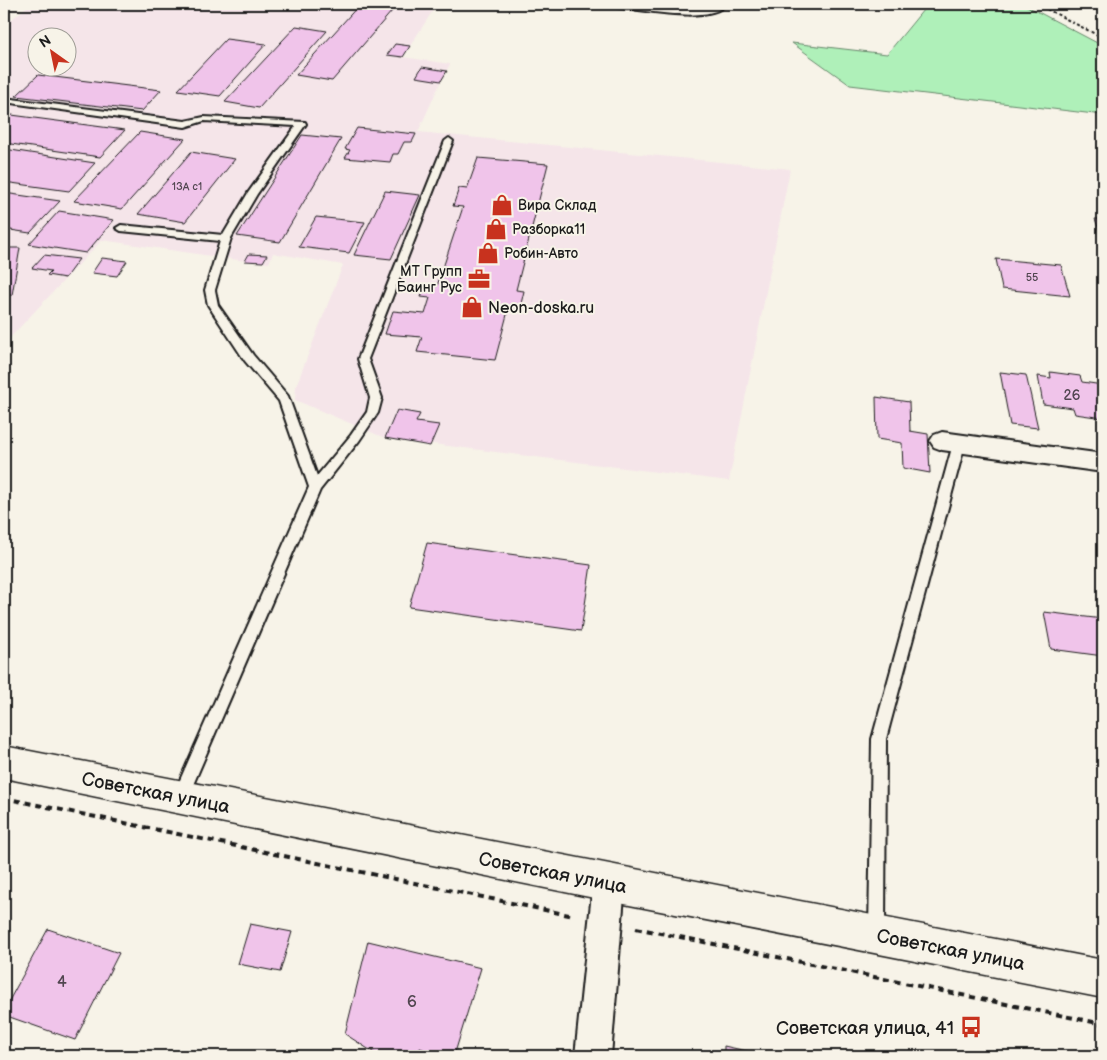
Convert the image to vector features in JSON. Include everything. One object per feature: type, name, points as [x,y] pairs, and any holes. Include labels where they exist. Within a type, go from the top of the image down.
[{"type":"street","points":[[622,4],[697,11],[714,6]]},
{"type":"street","points":[[951,443],[1103,463]]},
{"type":"street","name":"Советская улица","points":[[4,762],[609,883],[1103,979]]},
{"type":"street","points":[[592,1056],[609,883]]},
{"type":"lane","points":[[4,100],[185,124],[204,119],[302,124],[253,193],[226,238],[210,290],[213,305],[249,358],[284,399],[315,487]]},
{"type":"lane","points":[[181,796],[315,487],[356,438],[372,413],[376,398],[363,360],[449,141]]},
{"type":"lane","points":[[121,228],[226,238]]},
{"type":"lane","points":[[877,934],[879,739],[951,443]]},
{"type":"path","points":[[1037,4],[1103,38]]},
{"type":"path","points":[[4,798],[1103,1024]]},
{"type":"shaded area","points":[[30,4],[437,4],[403,57],[450,64],[418,132],[790,169],[729,481],[385,438],[295,400],[296,386],[343,265],[273,253],[269,263],[245,261],[102,240],[4,344],[4,26]]},
{"type":"green space","points":[[928,4],[1023,4],[1103,46],[1103,115],[850,85],[792,43],[887,54]]},
{"type":"building","points":[[360,4],[398,4],[332,81],[296,75]]},
{"type":"building","points":[[296,26],[327,31],[259,108],[225,102]]},
{"type":"building","points":[[226,39],[266,44],[220,96],[178,90]]},
{"type":"building","points":[[395,44],[410,46],[403,57],[387,55]]},
{"type":"building","points":[[422,67],[447,71],[441,81],[416,77]]},
{"type":"building","points":[[35,78],[63,78],[161,90],[142,111],[16,96]]},
{"type":"building","points":[[4,114],[125,130],[100,157],[4,143]]},
{"type":"building","points":[[357,128],[416,134],[412,142],[404,142],[398,154],[393,154],[390,162],[345,158],[350,150],[345,149]]},
{"type":"building","points":[[140,132],[185,139],[122,209],[74,201]]},
{"type":"building","points":[[302,135],[341,139],[280,242],[237,236]]},
{"type":"building","points":[[4,149],[95,163],[69,191],[4,182]]},
{"type":"building","points":[[191,152],[235,159],[185,222],[138,214]]},
{"type":"building","points":[[478,158],[548,164],[516,290],[524,291],[520,308],[509,307],[495,360],[417,352],[422,337],[385,334],[393,311],[425,314],[430,298],[421,297],[425,285],[437,286],[463,207],[453,206],[459,188],[467,189]]},
{"type":"building","points":[[385,191],[420,195],[391,259],[354,255]]},
{"type":"building","points":[[4,193],[60,201],[30,233],[4,229]]},
{"type":"building","points":[[59,211],[114,220],[86,253],[29,244]]},
{"type":"building","points":[[316,217],[365,222],[349,253],[299,247]]},
{"type":"building","points":[[1095,219],[1103,219],[1103,240]]},
{"type":"building","points":[[4,248],[20,248],[12,295],[4,295]]},
{"type":"building","points":[[249,254],[267,255],[263,262],[245,261]]},
{"type":"building","points":[[44,255],[79,259],[65,278],[47,275],[51,271],[32,268]]},
{"type":"building","points":[[102,258],[127,261],[117,276],[92,273]]},
{"type":"building","points":[[996,259],[1061,265],[1070,296],[1002,289]]},
{"type":"building","points":[[1000,372],[1026,375],[1038,428],[1010,425]]},
{"type":"building","points":[[1050,372],[1080,376],[1082,382],[1103,385],[1103,418],[1075,414],[1073,408],[1043,404],[1038,376],[1051,378]]},
{"type":"building","points":[[876,397],[909,402],[910,431],[928,434],[930,473],[903,468],[902,443],[877,439]]},
{"type":"building","points":[[397,410],[420,414],[416,422],[439,425],[430,446],[385,438]]},
{"type":"building","points":[[427,543],[591,565],[581,631],[409,607]]},
{"type":"building","points":[[1044,612],[1103,619],[1103,656],[1051,649]]},
{"type":"building","points":[[250,924],[292,932],[280,972],[238,964]]},
{"type":"building","points":[[48,929],[119,953],[75,1040],[4,1015],[4,1010]]},
{"type":"building","points":[[368,941],[481,968],[454,1056],[442,1056],[420,1048],[416,1056],[379,1056],[345,1034]]},
{"type":"building","points":[[724,1046],[769,1056],[724,1056]]},
{"type":"place","name":"Вира Склад","points":[[502,205]]},
{"type":"place","name":"Разборка11","points":[[496,229]]},
{"type":"place","name":"Робин-Авто","points":[[488,253]]},
{"type":"place","name":"МТ Групп Баинг Рус","points":[[479,279]]},
{"type":"place","name":"Neon-doska.ru","points":[[472,307]]},
{"type":"place","name":"Советская улица, 41","points":[[971,1027]]}]
